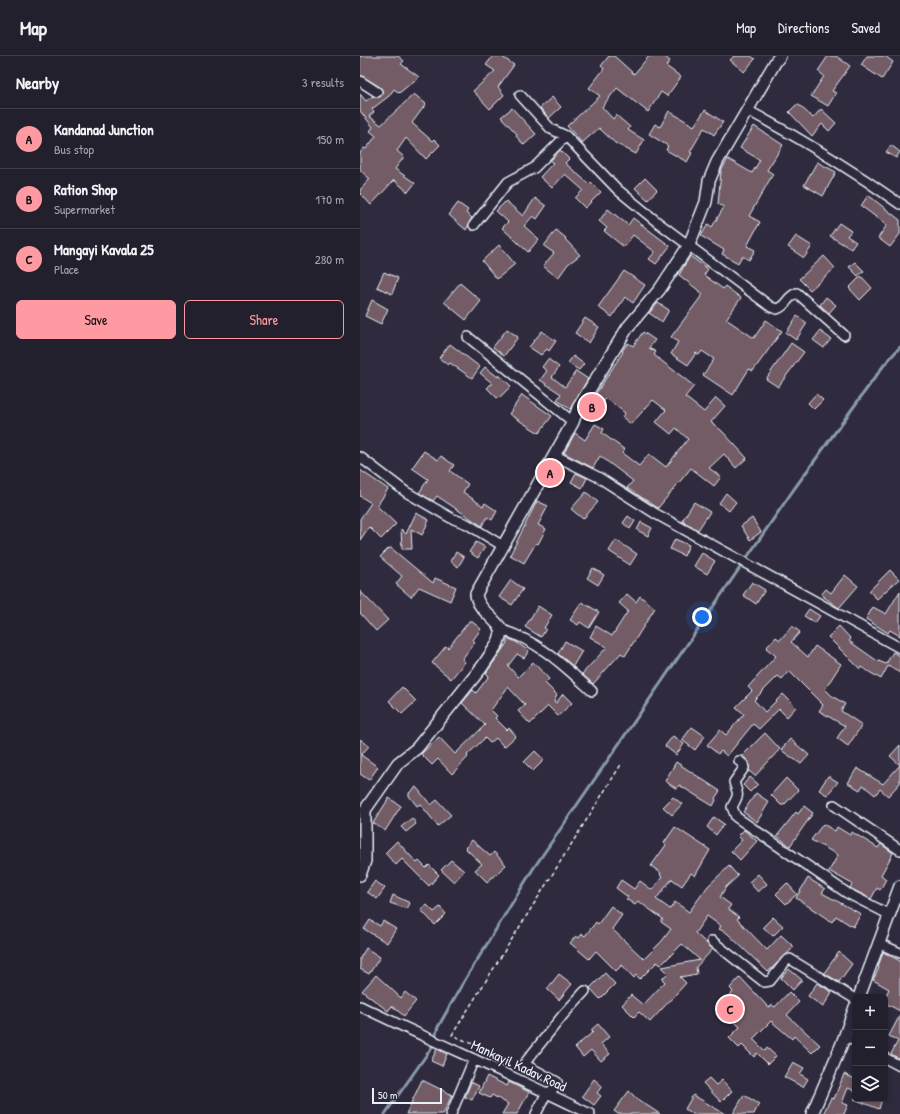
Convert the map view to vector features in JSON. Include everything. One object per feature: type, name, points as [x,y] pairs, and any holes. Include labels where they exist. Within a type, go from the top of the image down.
[{"type":"main road","points":[[360,875],[365,860],[363,808],[398,763],[417,748],[482,667],[498,643],[502,630],[497,622],[477,602],[476,594],[573,422],[578,408],[628,327],[660,290],[689,245],[706,202],[709,181],[717,162],[736,133],[746,110],[780,56]]},
{"type":"main road","points":[[860,994],[888,914],[900,886]]},
{"type":"main road","points":[[812,1114],[852,1016]]},
{"type":"street","points":[[360,81],[377,92]]},
{"type":"street","points":[[520,95],[551,128],[566,136],[618,190],[656,221],[771,307],[777,309],[782,307],[791,295],[797,293],[844,335]]},
{"type":"street","points":[[746,110],[784,130],[834,160],[900,204]]},
{"type":"street","points":[[474,225],[508,182],[534,168],[566,136]]},
{"type":"street","points":[[468,337],[573,422]]},
{"type":"street","points":[[554,455],[598,477],[656,514],[900,648]]},
{"type":"street","points":[[360,457],[406,492],[451,518],[467,524],[503,546]]},
{"type":"street","points":[[502,630],[516,634],[548,652],[592,691]]},
{"type":"street","points":[[739,761],[743,764],[744,768],[734,782],[738,791],[738,796],[732,807],[736,817],[847,893],[888,914]]},
{"type":"street","points":[[834,805],[900,850]]},
{"type":"street","points":[[712,941],[764,982],[770,981],[786,961],[790,959],[852,997]]},
{"type":"street","points":[[878,943],[900,953]]},
{"type":"street","points":[[536,1114],[557,1082],[524,1064],[563,1015],[586,992]]},
{"type":"street","name":"Mankayil Kadav Road","points":[[360,1006],[428,1039],[549,1093],[590,1114]]},
{"type":"street","points":[[845,1036],[852,1040]]},
{"type":"street","points":[[451,1114],[474,1059]]},
{"type":"street","points":[[888,1060],[900,1066]]},
{"type":"path","points":[[474,1059],[480,1046],[452,1035],[622,763]]},
{"type":"building","points":[[360,56],[398,56],[404,61],[401,64],[419,77],[399,93],[394,89],[389,96],[372,109],[374,112],[369,116],[381,125],[414,94],[426,104],[412,123],[432,141],[434,139],[440,145],[426,159],[406,138],[397,151],[404,157],[395,169],[415,183],[408,192],[394,180],[371,205],[360,193],[360,190],[370,179],[360,170],[360,153],[364,148],[366,149],[376,136],[370,131],[373,127],[360,111],[360,94],[366,101],[373,96],[380,97],[383,92],[380,87],[360,75]]},
{"type":"building","points":[[493,56],[501,56],[514,65],[498,87],[504,95],[490,109],[473,91],[495,71],[486,65]]},
{"type":"building","points":[[609,56],[614,56],[634,74],[649,56],[664,56],[670,61],[666,66],[681,77],[667,96],[661,92],[648,112],[617,88],[602,107],[613,119],[616,115],[630,127],[628,130],[644,140],[636,154],[615,143],[599,128],[582,143],[567,126],[600,96],[589,88],[604,69],[601,66]]},
{"type":"building","points":[[734,56],[751,56],[755,59],[744,72],[730,60]]},
{"type":"building","points":[[828,56],[836,56],[850,66],[832,91],[836,93],[828,106],[811,96],[824,76],[818,71]]},
{"type":"building","points":[[867,56],[885,56],[893,62],[882,79],[861,65]]},
{"type":"building","points":[[552,97],[561,107],[549,118],[540,108]]},
{"type":"building","points":[[796,105],[799,105],[813,118],[821,109],[836,123],[829,131],[822,124],[812,136],[789,112]]},
{"type":"building","points":[[512,108],[536,134],[524,145],[516,136],[517,134],[501,117]]},
{"type":"building","points":[[705,110],[723,122],[714,135],[704,128],[690,152],[692,153],[687,162],[666,150],[668,146],[649,134],[655,124],[660,127],[669,111],[694,126]]},
{"type":"building","points":[[754,126],[783,145],[767,170],[773,174],[749,216],[760,222],[747,246],[755,250],[749,260],[742,256],[738,263],[722,254],[724,250],[701,236],[708,224],[712,227],[724,207],[718,204],[721,171],[728,159],[752,173],[760,160],[740,148]]},
{"type":"building","points":[[891,145],[900,152],[896,158],[886,152]]},
{"type":"building","points":[[560,150],[569,159],[565,163],[589,184],[591,182],[601,192],[585,208],[575,198],[583,190],[565,174],[552,188],[540,177],[553,163],[550,161]]},
{"type":"building","points":[[817,162],[836,172],[823,196],[804,185]]},
{"type":"building","points":[[645,178],[657,190],[648,200],[635,188]]},
{"type":"building","points":[[868,195],[900,220],[900,234],[890,247],[878,238],[887,225],[861,206]]},
{"type":"building","points":[[535,198],[546,206],[537,219],[533,216],[524,226],[539,239],[528,252],[502,228],[508,222],[496,211],[506,201],[523,216]]},
{"type":"building","points":[[458,203],[468,210],[466,213],[472,218],[466,230],[449,215]]},
{"type":"building","points":[[608,209],[628,225],[633,218],[670,246],[656,264],[649,259],[655,252],[633,235],[624,247],[604,231],[607,228],[599,221]]},
{"type":"building","points":[[839,223],[851,231],[847,236],[856,242],[851,249],[830,236]]},
{"type":"building","points":[[556,230],[566,238],[565,239],[580,255],[568,264],[558,278],[543,266],[554,253],[544,246]]},
{"type":"building","points":[[796,236],[812,246],[804,258],[788,247]]},
{"type":"building","points":[[499,245],[515,264],[497,279],[482,261]]},
{"type":"building","points":[[690,256],[708,269],[704,275],[723,289],[725,286],[741,298],[726,319],[754,338],[766,320],[782,331],[753,371],[749,369],[733,395],[703,375],[714,359],[702,351],[699,355],[696,353],[688,365],[671,354],[678,342],[671,337],[703,294],[679,275]]},
{"type":"building","points":[[824,256],[835,268],[810,290],[799,279]]},
{"type":"building","points":[[855,262],[864,271],[858,276],[849,267]]},
{"type":"building","points":[[624,271],[645,285],[633,303],[625,297],[612,317],[598,307]]},
{"type":"building","points":[[384,272],[398,278],[392,294],[377,287]]},
{"type":"building","points":[[861,276],[872,288],[860,300],[849,288]]},
{"type":"building","points":[[460,283],[481,301],[466,320],[444,302]]},
{"type":"building","points":[[826,297],[836,305],[829,313],[820,305]]},
{"type":"building","points":[[372,300],[388,309],[381,324],[365,316]]},
{"type":"building","points":[[658,303],[669,310],[662,322],[649,313]]},
{"type":"building","points":[[797,316],[807,323],[796,340],[786,333]]},
{"type":"building","points":[[585,318],[599,327],[589,343],[575,333]]},
{"type":"building","points":[[507,329],[518,337],[504,356],[493,347]]},
{"type":"building","points":[[542,331],[556,341],[549,351],[547,349],[541,355],[529,347]]},
{"type":"building","points":[[820,331],[831,339],[824,348],[813,340]]},
{"type":"building","points":[[643,332],[655,340],[649,348],[656,352],[654,355],[694,386],[685,397],[704,412],[716,398],[725,406],[711,422],[722,431],[747,458],[736,468],[724,454],[709,468],[721,477],[714,486],[691,468],[658,508],[627,488],[633,481],[600,456],[593,468],[564,453],[575,433],[585,440],[595,424],[604,429],[602,433],[625,450],[622,453],[639,466],[649,454],[666,467],[688,439],[676,428],[671,434],[656,422],[666,410],[653,400],[631,424],[622,417],[625,413],[606,398],[595,415],[586,409],[623,352],[622,351],[628,343],[633,346]]},
{"type":"building","points":[[791,343],[804,352],[778,387],[766,379]]},
{"type":"building","points":[[450,344],[480,367],[472,378],[450,363],[448,365],[439,358]]},
{"type":"building","points":[[573,356],[584,364],[579,370],[568,363]]},
{"type":"building","points":[[548,359],[559,367],[552,377],[565,387],[576,371],[588,379],[570,409],[557,400],[561,394],[540,380],[547,371],[542,367]]},
{"type":"building","points":[[485,367],[498,377],[499,375],[511,386],[498,399],[487,388],[492,383],[480,373]]},
{"type":"building","points":[[816,394],[823,400],[814,409],[808,403]]},
{"type":"building","points":[[522,395],[552,416],[539,433],[509,414]]},
{"type":"building","points":[[424,451],[438,460],[441,456],[454,465],[450,471],[468,484],[463,492],[483,506],[485,503],[497,511],[492,520],[487,517],[482,526],[437,496],[433,501],[419,493],[428,479],[412,468]]},
{"type":"building","points":[[360,470],[388,489],[377,506],[396,524],[381,539],[369,527],[360,540],[360,519],[371,503],[360,496]]},
{"type":"building","points":[[576,473],[587,478],[582,488],[571,482]]},
{"type":"building","points":[[586,492],[598,502],[583,519],[571,509]]},
{"type":"building","points":[[726,493],[736,502],[729,511],[719,503]]},
{"type":"building","points":[[537,501],[548,506],[538,525],[546,529],[538,544],[536,543],[524,563],[510,555]]},
{"type":"building","points":[[694,502],[710,512],[698,530],[682,521]]},
{"type":"building","points":[[416,513],[429,520],[422,535],[411,529],[412,549],[402,549],[401,529],[406,534]]},
{"type":"building","points":[[628,516],[635,521],[630,529],[623,523]]},
{"type":"building","points":[[752,518],[761,532],[750,540],[741,526]]},
{"type":"building","points":[[641,522],[652,528],[648,536],[637,530]]},
{"type":"building","points":[[675,539],[689,545],[684,556],[670,549]]},
{"type":"building","points":[[616,540],[637,554],[630,565],[609,551]]},
{"type":"building","points":[[476,542],[485,547],[478,558],[469,552]]},
{"type":"building","points":[[389,548],[391,548],[433,583],[435,578],[456,587],[450,601],[419,587],[411,597],[396,584],[402,576],[380,557]]},
{"type":"building","points":[[456,552],[464,557],[458,567],[450,561]]},
{"type":"building","points":[[702,553],[715,561],[707,574],[694,566]]},
{"type":"building","points":[[593,568],[604,575],[598,585],[587,578]]},
{"type":"building","points":[[890,570],[899,579],[877,599],[869,591]]},
{"type":"building","points":[[845,575],[858,586],[839,608],[821,595],[826,589],[831,593]]},
{"type":"building","points":[[511,580],[523,589],[512,605],[499,597]]},
{"type":"building","points":[[752,582],[765,590],[756,604],[743,595]]},
{"type":"building","points":[[360,591],[388,620],[376,631],[360,613]]},
{"type":"building","points":[[900,591],[900,636],[890,630],[888,633],[866,619],[873,607],[886,614]]},
{"type":"building","points":[[627,594],[636,602],[640,596],[655,608],[625,656],[621,653],[593,684],[582,674],[607,647],[590,637],[596,626],[612,636],[628,611],[619,603]]},
{"type":"building","points":[[582,602],[599,612],[589,628],[580,622],[578,625],[570,620]]},
{"type":"building","points":[[538,606],[552,615],[544,628],[546,629],[541,637],[525,627]]},
{"type":"building","points":[[809,609],[820,616],[815,623],[804,616]]},
{"type":"building","points":[[470,620],[481,629],[473,640],[475,642],[462,659],[465,662],[451,679],[432,663],[446,646],[448,648]]},
{"type":"building","points":[[792,626],[800,632],[791,642],[808,657],[815,646],[841,664],[825,689],[832,696],[845,704],[841,711],[862,725],[848,746],[837,738],[845,726],[819,711],[823,705],[789,671],[782,679],[778,676],[754,700],[765,712],[783,694],[796,707],[787,717],[779,709],[759,729],[753,724],[727,756],[721,751],[718,754],[707,745],[720,730],[726,735],[744,714],[736,707],[752,691],[748,687],[776,656],[766,648],[776,637],[780,640]]},
{"type":"building","points":[[839,626],[851,639],[849,641],[876,660],[886,664],[893,652],[900,656],[900,673],[888,666],[881,679],[861,667],[860,669],[828,637]]},
{"type":"building","points":[[507,638],[529,651],[524,658],[517,654],[508,666],[518,677],[533,662],[549,679],[545,683],[557,695],[554,701],[556,703],[563,694],[572,703],[558,716],[548,706],[530,724],[518,711],[525,705],[508,687],[491,710],[497,716],[495,718],[507,730],[509,728],[516,736],[504,747],[496,738],[490,743],[485,738],[467,755],[468,757],[452,774],[438,759],[432,765],[421,754],[439,737],[455,754],[485,725],[462,703],[473,690],[476,693],[489,676],[486,673],[507,643]]},
{"type":"building","points":[[565,641],[582,651],[573,666],[558,654]]},
{"type":"building","points":[[402,687],[416,701],[402,714],[389,701]]},
{"type":"building","points":[[692,727],[705,736],[695,750],[682,740]]},
{"type":"building","points":[[765,733],[780,749],[755,776],[749,771],[749,762],[742,756]]},
{"type":"building","points":[[673,736],[684,744],[676,755],[665,746]]},
{"type":"building","points":[[360,739],[369,746],[361,755],[378,767],[369,780],[360,774]]},
{"type":"building","points":[[790,739],[809,755],[801,764],[781,750]]},
{"type":"building","points":[[900,745],[900,765],[890,756]]},
{"type":"building","points":[[535,751],[544,760],[533,771],[524,762]]},
{"type":"building","points":[[676,762],[720,791],[715,798],[716,800],[713,806],[679,785],[677,789],[665,781]]},
{"type":"building","points":[[900,765],[900,783],[888,796],[880,789],[875,795],[863,785],[860,790],[848,783],[857,768],[883,784]]},
{"type":"building","points":[[828,776],[838,782],[827,795],[819,790]]},
{"type":"building","points":[[750,777],[758,784],[750,792],[743,785]]},
{"type":"building","points":[[786,778],[798,790],[784,805],[781,805],[771,795]]},
{"type":"building","points":[[416,787],[431,805],[437,800],[451,815],[438,826],[420,804],[417,806],[409,796],[409,793]]},
{"type":"building","points":[[756,793],[769,802],[757,822],[743,812]]},
{"type":"building","points":[[673,797],[682,804],[672,815],[663,807]]},
{"type":"building","points":[[389,798],[401,806],[385,831],[373,823]]},
{"type":"building","points":[[804,806],[813,813],[790,846],[777,836],[796,812],[798,814]]},
{"type":"building","points":[[714,817],[724,824],[716,835],[707,827]]},
{"type":"building","points":[[412,818],[416,824],[406,832],[401,827]]},
{"type":"building","points":[[823,824],[835,831],[837,827],[850,835],[852,832],[878,848],[881,844],[893,853],[881,875],[886,879],[880,890],[877,888],[871,899],[850,888],[852,884],[829,871],[838,855],[811,840]]},
{"type":"building","points":[[675,827],[710,850],[695,876],[691,873],[682,886],[672,879],[656,899],[670,909],[675,902],[689,912],[708,886],[729,866],[738,876],[726,887],[720,897],[731,905],[728,909],[739,917],[737,919],[767,950],[781,935],[794,947],[768,972],[727,933],[719,929],[721,926],[707,916],[695,933],[713,949],[696,967],[697,974],[680,977],[686,983],[650,1022],[639,1012],[634,1017],[622,1005],[631,995],[643,1005],[665,982],[662,979],[668,973],[662,967],[700,960],[682,944],[661,965],[657,962],[640,979],[636,975],[634,978],[622,965],[616,971],[596,951],[589,959],[570,943],[576,936],[579,938],[582,934],[585,936],[596,922],[598,924],[611,906],[622,915],[612,929],[644,959],[662,941],[671,929],[661,922],[663,919],[638,901],[635,905],[626,899],[628,897],[616,888],[621,880],[634,889],[640,881],[652,890],[662,877],[660,875],[661,873],[651,866],[666,845],[664,843]]},
{"type":"building","points":[[744,830],[757,841],[740,860],[731,851],[742,840],[738,836]]},
{"type":"building","points":[[472,840],[490,856],[494,852],[506,865],[487,882],[475,870],[482,864],[465,848]]},
{"type":"building","points":[[397,841],[417,863],[419,861],[426,868],[429,865],[439,875],[429,886],[402,859],[396,865],[385,853]]},
{"type":"building","points":[[451,860],[464,871],[454,882],[441,870]]},
{"type":"building","points":[[758,874],[767,884],[758,892],[749,882]]},
{"type":"building","points":[[808,878],[825,889],[822,893],[861,914],[853,927],[836,916],[832,922],[796,898]]},
{"type":"building","points":[[375,881],[385,888],[377,899],[367,892]]},
{"type":"building","points":[[787,883],[797,894],[786,904],[776,894]]},
{"type":"building","points":[[393,895],[410,903],[407,909],[390,903]]},
{"type":"building","points":[[427,905],[434,912],[440,907],[446,914],[435,925],[421,910]]},
{"type":"building","points":[[773,917],[783,926],[773,936],[763,927]]},
{"type":"building","points":[[370,920],[380,926],[383,921],[396,929],[387,943],[364,929]]},
{"type":"building","points":[[366,948],[380,957],[369,974],[360,969],[360,958]]},
{"type":"building","points":[[839,952],[852,964],[839,982],[824,973]]},
{"type":"building","points":[[883,952],[900,961],[900,1011],[888,1005],[888,994],[886,994],[889,989],[873,980],[879,968],[878,967]]},
{"type":"building","points":[[789,969],[802,980],[793,990],[781,978]]},
{"type":"building","points":[[605,973],[615,984],[600,999],[590,988]]},
{"type":"building","points":[[559,974],[572,984],[559,1000],[547,989]]},
{"type":"building","points":[[376,975],[401,998],[405,992],[416,1001],[404,1016],[392,1006],[388,1011],[362,991]]},
{"type":"building","points":[[740,977],[769,1008],[772,1005],[775,1007],[789,992],[799,1002],[787,1015],[820,1045],[812,1053],[794,1036],[792,1039],[771,1021],[753,1039],[765,1051],[767,1048],[776,1056],[768,1064],[757,1053],[754,1057],[742,1045],[739,1048],[729,1038],[740,1027],[719,1007],[733,992],[730,988]]},
{"type":"building","points":[[817,983],[832,992],[823,1007],[808,996]]},
{"type":"building","points":[[900,1015],[900,1059],[891,1054],[898,1041],[889,1036]]},
{"type":"building","points":[[598,1024],[609,1037],[601,1044],[610,1054],[601,1061],[591,1050],[583,1057],[575,1047],[593,1032],[591,1030]]},
{"type":"building","points":[[437,1049],[447,1054],[442,1066],[431,1061]]},
{"type":"building","points":[[793,1062],[804,1068],[800,1074],[808,1079],[803,1087],[784,1077]]},
{"type":"building","points":[[844,1074],[852,1078],[852,1090],[848,1088],[842,1103],[848,1105],[844,1114],[823,1114],[831,1098],[834,1099]]},
{"type":"building","points":[[487,1076],[507,1086],[509,1082],[529,1092],[517,1114],[502,1114],[508,1104],[492,1095],[490,1098],[479,1093]]},
{"type":"building","points":[[709,1078],[716,1085],[722,1080],[732,1091],[721,1102],[703,1083]]},
{"type":"building","points":[[594,1079],[602,1086],[597,1093],[601,1096],[594,1105],[582,1096]]},
{"type":"building","points":[[422,1080],[452,1095],[443,1114],[406,1114]]},
{"type":"building","points":[[471,1082],[479,1086],[472,1100],[465,1097]]},
{"type":"building","points":[[629,1091],[637,1099],[660,1114],[618,1114],[614,1111]]},
{"type":"building","points":[[693,1095],[725,1114],[692,1114],[685,1109]]},
{"type":"building","points":[[744,1095],[759,1104],[754,1114],[733,1114]]},
{"type":"building","points":[[862,1102],[881,1102],[879,1109]]},
{"type":"waterway","points":[[385,1114],[432,1047],[438,1027],[463,983],[533,869],[794,489],[884,365],[900,347]]},
{"type":"place","name":"Ration Shop","points":[[592,407]]},
{"type":"place","name":"Kandanad Junction","points":[[550,473]]},
{"type":"place","name":"Mangayi Kavala 25","points":[[730,1009]]}]
